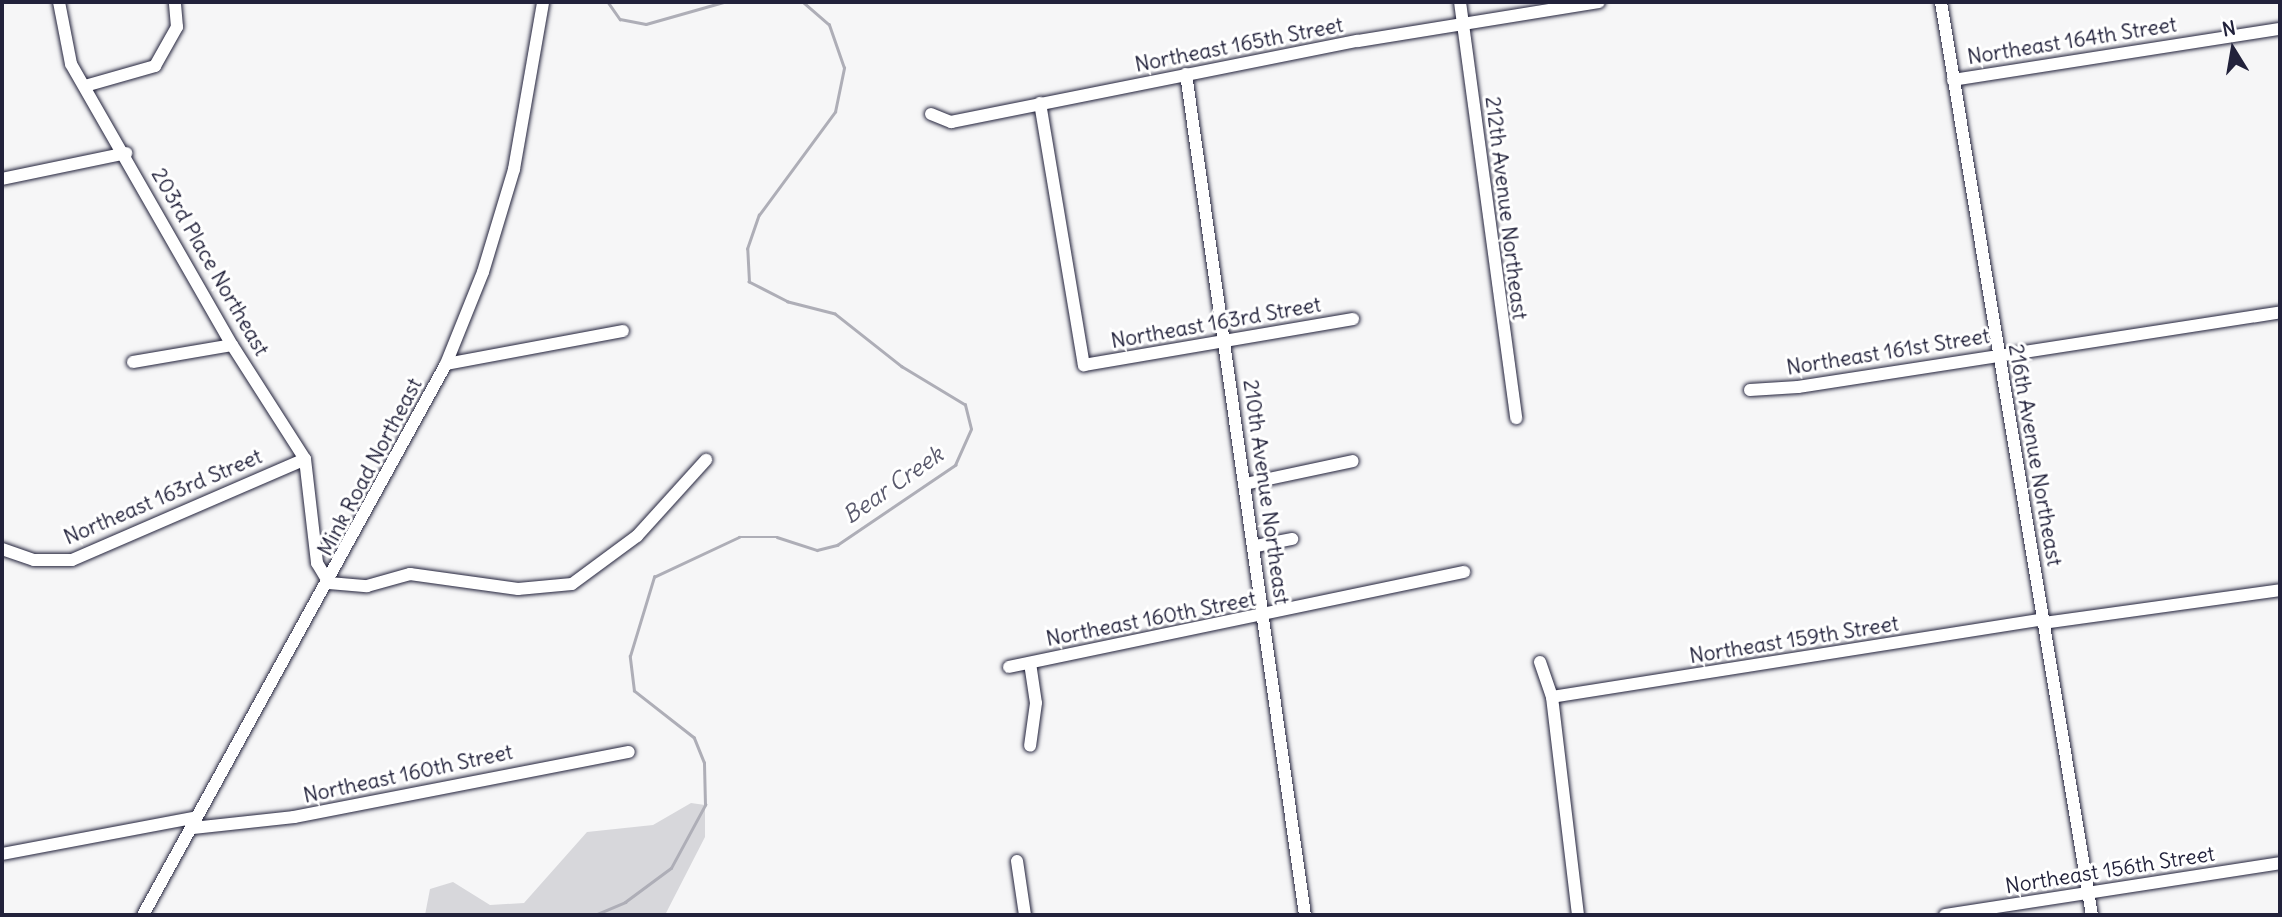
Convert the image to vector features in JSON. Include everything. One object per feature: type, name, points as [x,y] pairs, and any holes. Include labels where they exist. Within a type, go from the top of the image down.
[{"type":"street","name":"203rd Place Northeast","points":[[59,2],[63,41],[85,86],[126,153],[232,345],[305,459],[317,563],[329,583]]},
{"type":"street","points":[[85,86],[155,66],[177,27],[175,2]]},
{"type":"street","name":"Mink Road Northeast","points":[[143,915],[329,583],[446,364],[483,272],[514,170],[543,2]]},
{"type":"street","name":"212th Avenue Northeast","points":[[1460,2],[1516,418]]},
{"type":"street","name":"Northeast 165th Street","points":[[931,114],[951,122],[1185,74],[1464,23],[1599,2]]},
{"type":"street","name":"216th Avenue Northeast","points":[[1941,2],[2092,915]]},
{"type":"street","name":"Northeast 164th Street","points":[[1954,80],[2280,29]]},
{"type":"street","name":"210th Avenue Northeast","points":[[1185,74],[1256,546],[1305,915]]},
{"type":"street","name":"Northeast 163rd Street","points":[[1040,103],[1084,365],[1353,319]]},
{"type":"street","points":[[2,179],[126,153]]},
{"type":"street","name":"Northeast 161st Street","points":[[1750,390],[2280,312]]},
{"type":"street","points":[[446,364],[623,331]]},
{"type":"street","points":[[133,362],[232,345]]},
{"type":"street","name":"Northeast 163rd Street","points":[[2,549],[34,560],[72,560],[305,459]]},
{"type":"street","points":[[329,583],[367,586],[410,574],[518,589],[572,584],[637,536],[706,460]]},
{"type":"street","points":[[1245,484],[1353,461]]},
{"type":"street","points":[[1256,546],[1292,539]]},
{"type":"street","name":"Northeast 160th Street","points":[[1009,667],[1264,617],[1464,572]]},
{"type":"street","name":"Northeast 159th Street","points":[[1552,697],[2043,621],[2280,590]]},
{"type":"street","points":[[1540,662],[1552,697],[1578,915]]},
{"type":"street","points":[[1030,663],[1036,703],[1030,746]]},
{"type":"street","name":"Northeast 160th Street","points":[[2,854],[195,822],[294,817],[629,752]]},
{"type":"street","points":[[1017,861],[1025,915]]},
{"type":"street","name":"Northeast 156th Street","points":[[1945,915],[2280,863]]},
{"type":"shaded area","points":[[691,803],[705,805],[705,837],[665,915],[425,915],[430,889],[453,882],[490,905],[524,903],[587,832],[653,825]]},
{"type":"waterway","name":"Bear Creek","points":[[608,2],[620,19],[646,24],[724,2]]},
{"type":"waterway","name":"Bear Creek","points":[[595,915],[625,902],[671,868],[705,805],[704,763],[694,738],[634,691],[630,656],[654,577],[739,537],[777,537],[817,550],[837,545],[955,465],[971,429],[965,405],[902,367],[835,314],[788,302],[749,282],[747,249],[759,215],[835,112],[844,68],[829,25],[803,2]]}]
